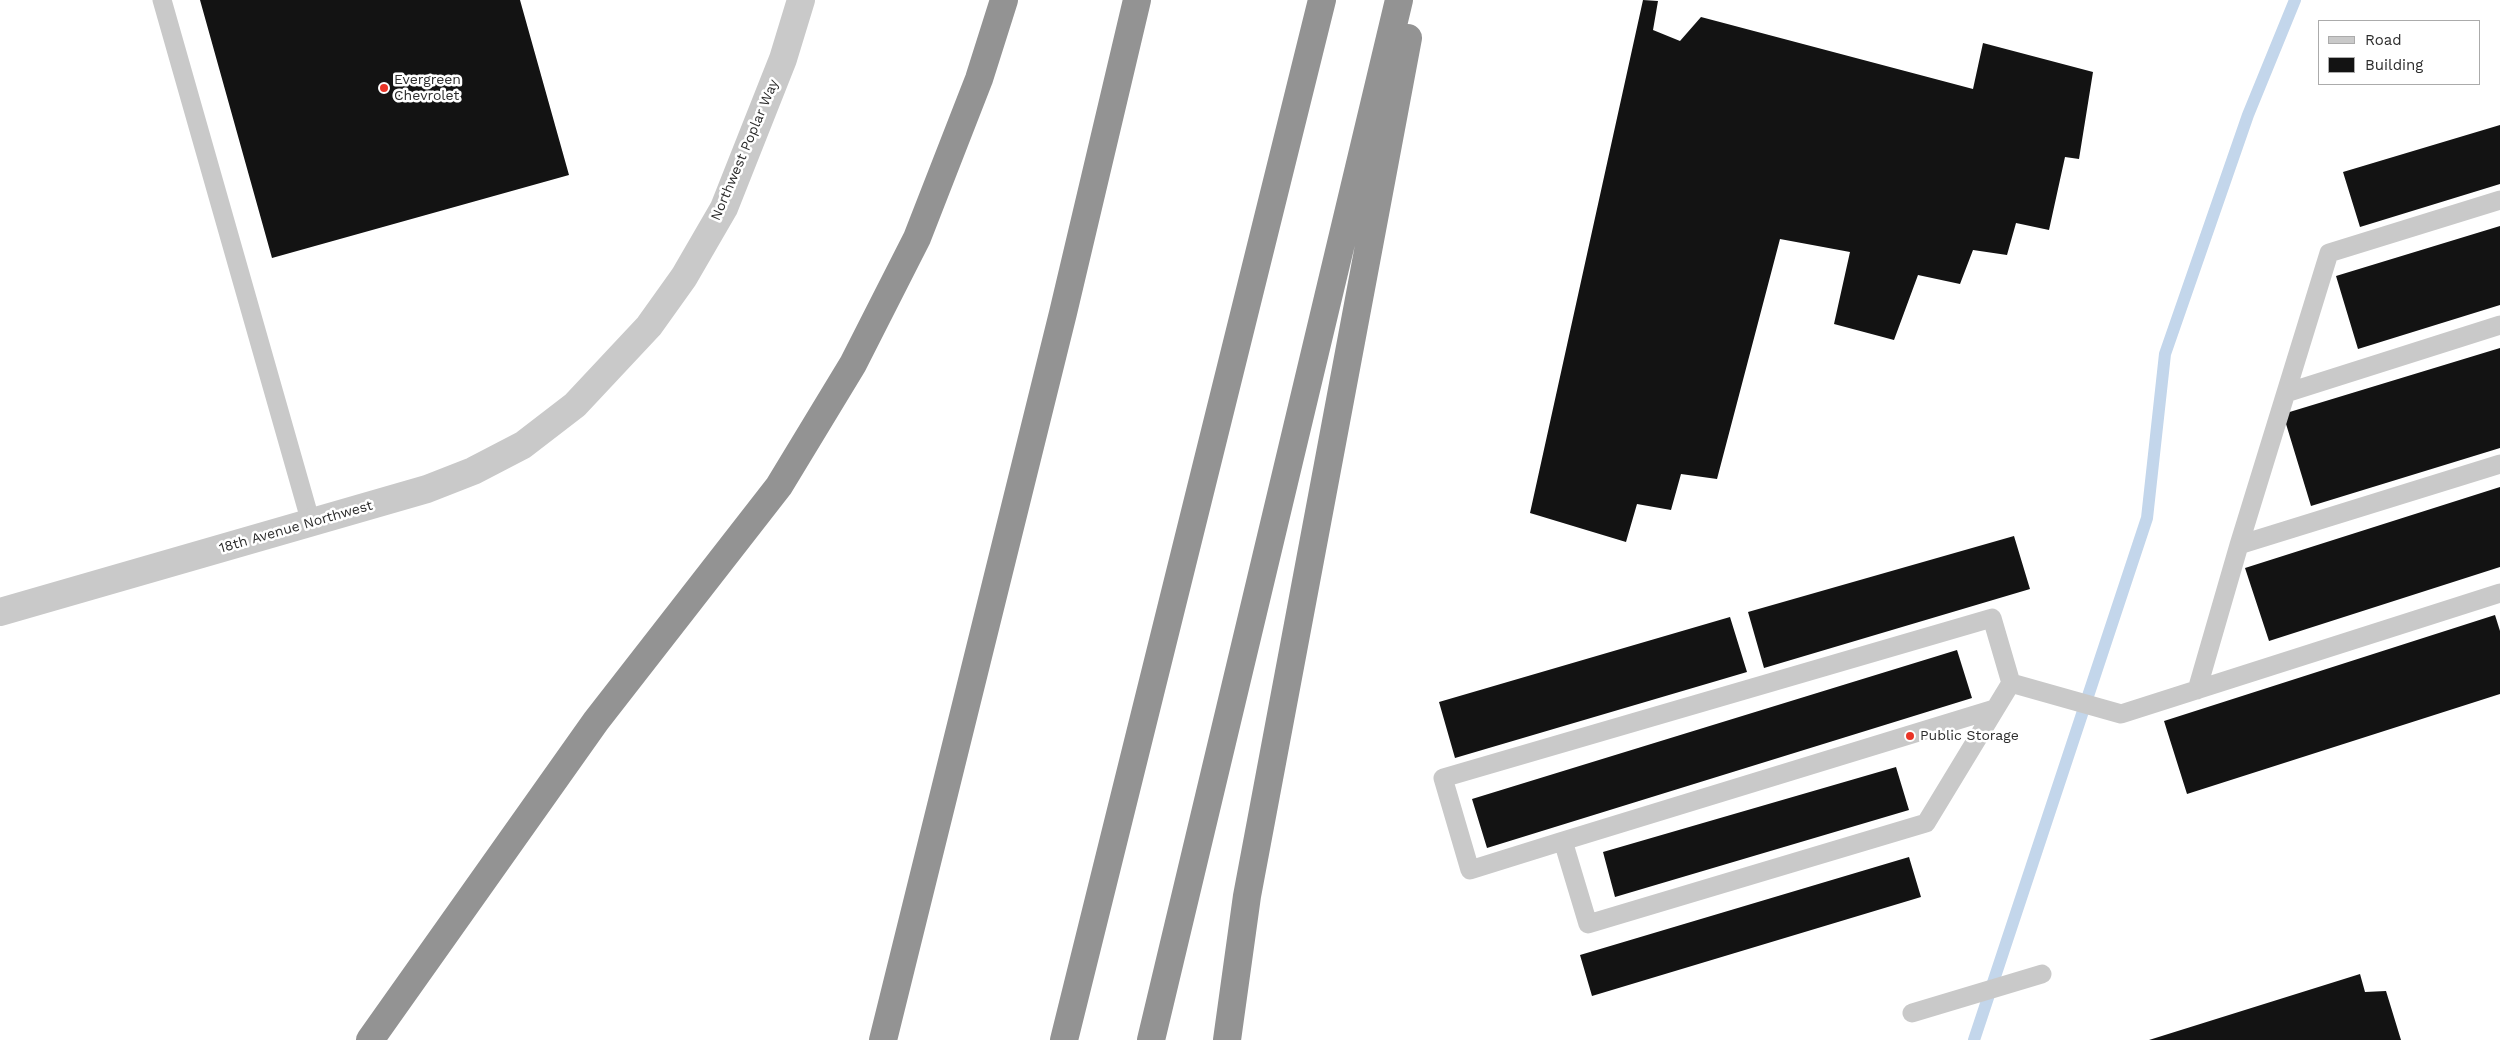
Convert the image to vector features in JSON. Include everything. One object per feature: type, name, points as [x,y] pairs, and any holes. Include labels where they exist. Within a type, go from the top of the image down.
[{"type":"highway","points":[[370,1040],[596,721],[779,486],[853,364],[916,238],[979,78],[1004,0]]},
{"type":"highway","points":[[883,1040],[1063,313],[1137,0]]},
{"type":"highway","points":[[1064,1040],[1322,0]]},
{"type":"highway","points":[[1151,1040],[1399,0]]},
{"type":"highway","points":[[1227,1040],[1249,886],[1415,0]]},
{"type":"street","name":"Northwest Poplar Way","points":[[575,405],[649,326],[684,277],[724,208],[783,59],[801,0]]},
{"type":"street","name":"18th Avenue Northwest","points":[[0,612],[427,489],[473,471],[522,445],[575,405]]},
{"type":"lane","points":[[162,0],[311,523]]},
{"type":"lane","points":[[2197,690],[2238,544],[2330,252],[2500,200]]},
{"type":"lane","points":[[2286,392],[2500,325]]},
{"type":"lane","points":[[2238,544],[2500,464]]},
{"type":"lane","points":[[2010,683],[2121,714],[2500,593]]},
{"type":"lane","points":[[1563,842],[1588,924],[1926,823],[2010,683],[1992,618],[1444,778],[1470,870],[1994,709]]},
{"type":"lane","points":[[1912,1013],[2042,974]]},
{"type":"building","name":"Evergreen Chevrolet","points":[[200,0],[520,0],[569,175],[272,258]]},
{"type":"building","points":[[1643,0],[1658,1],[1653,30],[1680,41],[1701,17],[1973,89],[1983,43],[2093,72],[2079,159],[2065,157],[2049,230],[2016,223],[2007,255],[1973,250],[1960,284],[1918,275],[1894,340],[1834,324],[1850,252],[1780,239],[1717,479],[1681,474],[1671,510],[1637,504],[1626,542],[1530,513]]},
{"type":"building","points":[[2500,125],[2500,184],[2360,227],[2343,172]]},
{"type":"building","points":[[2500,226],[2500,305],[2358,349],[2336,276]]},
{"type":"building","points":[[2500,348],[2500,448],[2311,506],[2283,414]]},
{"type":"building","points":[[2500,487],[2500,567],[2269,641],[2245,568]]},
{"type":"building","points":[[2014,536],[2030,589],[1764,668],[1748,612]]},
{"type":"building","points":[[2495,615],[2500,631],[2500,694],[2187,794],[2164,721]]},
{"type":"building","points":[[1730,617],[1747,672],[1455,758],[1439,702]]},
{"type":"building","points":[[1957,650],[1972,698],[1487,848],[1472,799]]},
{"type":"building","points":[[1896,767],[1909,810],[1615,897],[1603,852]]},
{"type":"building","points":[[1909,857],[1921,897],[1592,996],[1580,955]]},
{"type":"building","points":[[2360,974],[2365,992],[2386,991],[2401,1040],[2149,1040]]},
{"type":"waterway","points":[[1974,1040],[2147,518],[2165,354],[2248,115],[2295,0]]},
{"type":"place","name":"Evergreen Chevrolet","points":[[384,88]]},
{"type":"place","name":"Public Storage","points":[[1910,736]]}]
